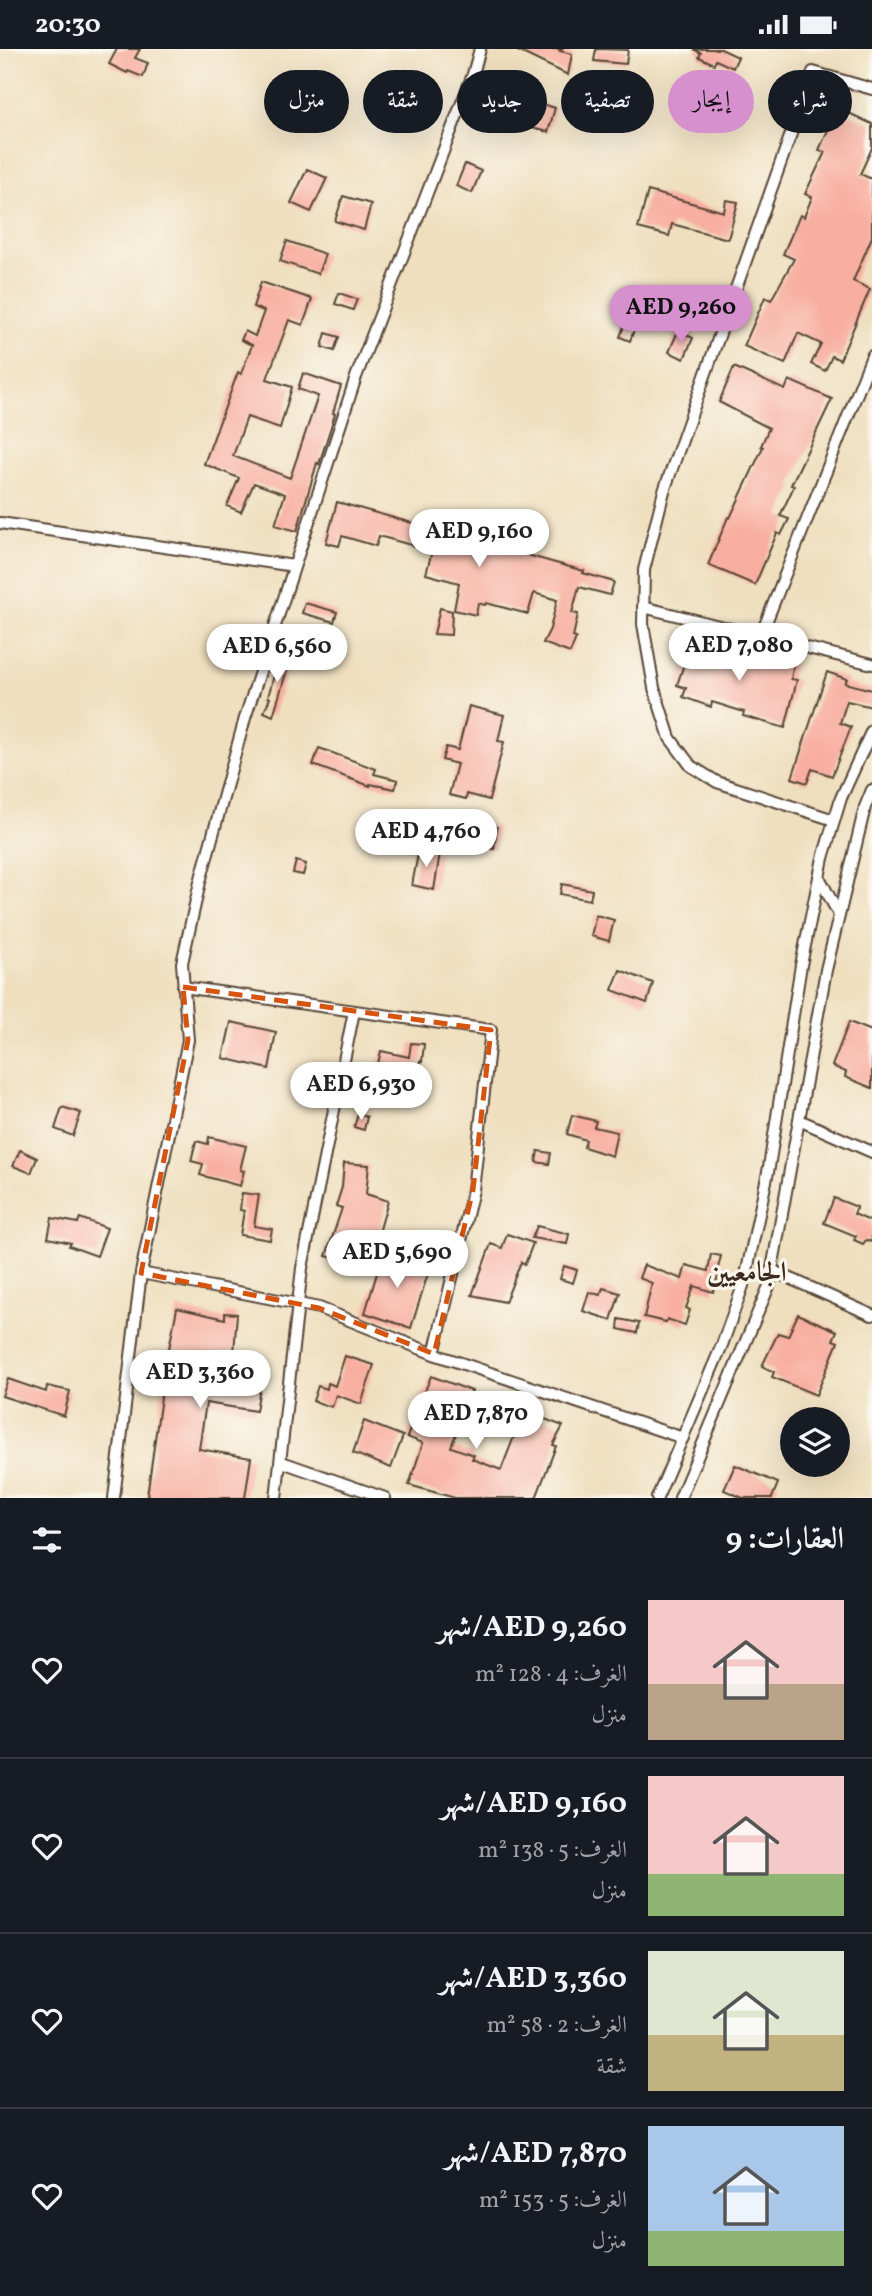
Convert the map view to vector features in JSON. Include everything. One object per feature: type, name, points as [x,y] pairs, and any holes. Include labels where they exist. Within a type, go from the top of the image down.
[{"type":"street","points":[[114,1498],[141,1273],[188,1040],[182,963],[200,882],[244,718],[356,377],[473,74],[480,49]]},
{"type":"street","points":[[834,820],[717,782],[691,766],[670,737],[654,688],[643,624],[643,607],[645,570],[664,491],[813,72],[872,89]]},
{"type":"street","points":[[761,635],[872,356]]},
{"type":"street","points":[[0,523],[294,566]]},
{"type":"street","points":[[643,607],[872,664]]},
{"type":"street","points":[[657,1498],[722,1345],[745,1280],[769,1167],[801,965],[819,877],[841,798],[872,730]]},
{"type":"street","points":[[681,1498],[769,1286],[825,970],[864,807],[872,790]]},
{"type":"street","points":[[819,877],[839,915]]},
{"type":"street","points":[[184,987],[491,1030],[473,1190],[434,1354]]},
{"type":"street","points":[[276,1498],[302,1268],[354,1011]]},
{"type":"street","points":[[799,1120],[872,1152]]},
{"type":"street","points":[[771,1270],[872,1315]]},
{"type":"street","points":[[141,1273],[319,1308],[434,1354],[683,1438]]},
{"type":"street","points":[[282,1462],[385,1498]]},
{"type":"highlighted area","points":[[183,987],[491,1030],[473,1190],[434,1354],[319,1308],[141,1273],[188,1040]]},
{"type":"building","points":[[117,49],[140,49],[135,58],[148,63],[143,77],[109,64]]},
{"type":"building","points":[[514,49],[562,49],[560,51],[572,54],[569,70],[561,72]]},
{"type":"building","points":[[596,49],[628,50],[626,64],[594,61]]},
{"type":"building","points":[[693,49],[721,49],[738,57],[733,68],[716,60],[714,64],[699,57],[701,53]]},
{"type":"building","points":[[547,105],[555,108],[547,132]]},
{"type":"building","points":[[852,115],[872,124],[872,148],[860,174],[872,179],[872,237],[853,281],[870,289],[840,360],[832,356],[825,371],[811,364],[821,344],[798,333],[785,364],[744,346],[765,297],[771,300],[794,259],[783,254],[800,215],[804,217],[812,197],[805,194],[825,152],[819,150],[827,133],[852,133]]},
{"type":"building","points":[[465,164],[481,171],[472,193],[456,186]]},
{"type":"building","points":[[307,169],[327,178],[311,212],[291,203]]},
{"type":"building","points":[[648,191],[724,212],[726,200],[738,202],[728,239],[672,224],[669,236],[638,228]]},
{"type":"building","points":[[343,196],[371,204],[364,230],[335,221]]},
{"type":"building","points":[[287,241],[325,254],[318,274],[280,261]]},
{"type":"building","points":[[261,282],[312,299],[303,325],[289,320],[267,379],[292,387],[280,428],[247,417],[233,456],[290,478],[318,396],[298,389],[303,373],[341,386],[333,413],[335,414],[297,531],[275,525],[285,494],[254,483],[241,512],[227,506],[239,478],[204,464],[238,372],[241,374],[252,345],[241,340],[245,331],[255,336],[264,311],[253,307]]},
{"type":"building","points":[[339,293],[357,299],[353,310],[335,304]]},
{"type":"building","points":[[632,304],[642,308],[630,341],[620,337]]},
{"type":"building","points":[[678,331],[693,338],[684,359],[669,352]]},
{"type":"building","points":[[326,333],[339,337],[334,351],[322,347]]},
{"type":"building","points":[[734,367],[785,390],[789,380],[832,399],[791,485],[794,486],[780,516],[789,519],[781,535],[777,533],[755,585],[708,565],[728,517],[730,518],[763,447],[761,446],[769,428],[719,402]]},
{"type":"building","points":[[337,502],[584,571],[583,573],[614,582],[610,595],[579,587],[572,613],[578,614],[573,637],[576,638],[570,653],[543,643],[550,629],[557,600],[534,593],[528,614],[486,603],[478,603],[476,615],[454,610],[459,583],[426,574],[432,551],[379,536],[376,546],[342,536],[339,546],[326,543]]},
{"type":"building","points":[[305,603],[337,612],[334,622],[302,613]]},
{"type":"building","points":[[440,608],[452,611],[451,635],[434,634]]},
{"type":"building","points":[[682,643],[715,654],[718,644],[730,648],[729,653],[760,664],[763,654],[794,664],[791,679],[797,680],[785,728],[743,716],[744,712],[712,702],[711,707],[683,697],[686,688],[677,685],[684,664],[676,661]]},
{"type":"building","points":[[280,654],[291,657],[273,716],[264,712]]},
{"type":"building","points":[[827,672],[847,679],[845,683],[872,690],[872,707],[847,701],[840,723],[851,727],[832,776],[812,769],[807,783],[792,778]]},
{"type":"building","points":[[469,706],[504,715],[498,741],[504,742],[489,800],[467,794],[466,799],[449,795],[457,764],[442,760],[446,747],[458,750]]},
{"type":"building","points":[[319,748],[376,769],[374,774],[398,780],[395,789],[370,786],[313,765]]},
{"type":"building","points":[[452,820],[497,827],[494,849],[449,842]]},
{"type":"building","points":[[419,849],[440,853],[434,890],[412,885]]},
{"type":"building","points":[[296,861],[306,864],[303,875],[293,873]]},
{"type":"building","points":[[562,884],[592,890],[590,900],[560,894]]},
{"type":"building","points":[[596,915],[614,920],[609,941],[591,936]]},
{"type":"building","points":[[620,970],[653,983],[647,1003],[612,990]]},
{"type":"building","points":[[231,1022],[276,1032],[269,1069],[223,1058]]},
{"type":"building","points":[[849,1022],[872,1031],[872,1088],[845,1077],[846,1072],[832,1066]]},
{"type":"building","points":[[411,1043],[424,1044],[422,1062],[420,1061],[404,1105],[386,1099],[386,1102],[370,1098],[381,1051],[409,1057]]},
{"type":"building","points":[[62,1107],[81,1113],[73,1136],[55,1129]]},
{"type":"building","points":[[358,1114],[367,1117],[364,1130],[354,1127]]},
{"type":"building","points":[[572,1115],[596,1121],[594,1127],[617,1132],[612,1156],[584,1147],[586,1140],[567,1134]]},
{"type":"building","points":[[209,1137],[246,1146],[240,1170],[244,1171],[240,1186],[200,1175],[203,1164],[191,1161],[196,1141],[208,1144]]},
{"type":"building","points":[[20,1150],[37,1158],[31,1173],[13,1166]]},
{"type":"building","points":[[538,1151],[551,1153],[549,1164],[536,1162]]},
{"type":"building","points":[[344,1163],[369,1165],[366,1194],[388,1201],[373,1254],[342,1245],[338,1259],[326,1256],[342,1208],[336,1206],[342,1187]]},
{"type":"building","points":[[242,1193],[259,1195],[254,1226],[272,1229],[270,1240],[240,1235],[244,1211],[240,1210]]},
{"type":"building","points":[[834,1198],[857,1207],[854,1214],[872,1222],[872,1242],[866,1240],[863,1244],[854,1240],[856,1236],[824,1223]]},
{"type":"building","points":[[52,1218],[78,1223],[80,1218],[107,1228],[97,1256],[69,1246],[71,1243],[48,1238]]},
{"type":"building","points":[[537,1226],[569,1234],[567,1244],[532,1238]]},
{"type":"building","points":[[507,1234],[533,1243],[525,1264],[521,1262],[505,1302],[472,1295],[491,1244],[502,1248]]},
{"type":"building","points":[[383,1253],[430,1267],[411,1328],[365,1313]]},
{"type":"building","points":[[711,1254],[721,1256],[713,1292],[694,1286],[686,1308],[690,1310],[685,1325],[667,1319],[666,1322],[644,1317],[652,1283],[639,1278],[644,1265],[682,1279],[686,1265],[708,1271]]},
{"type":"building","points":[[564,1266],[577,1270],[573,1283],[560,1279]]},
{"type":"building","points":[[603,1288],[620,1293],[611,1320],[583,1311],[589,1292],[600,1295]]},
{"type":"building","points":[[177,1308],[225,1319],[225,1313],[237,1314],[233,1365],[263,1370],[256,1411],[206,1403],[199,1449],[251,1458],[245,1498],[147,1496],[165,1369]]},
{"type":"building","points":[[798,1314],[837,1331],[833,1340],[838,1342],[816,1395],[772,1377],[774,1372],[762,1366],[778,1333],[788,1336]]},
{"type":"building","points":[[619,1319],[639,1323],[637,1333],[618,1329]]},
{"type":"building","points":[[345,1356],[374,1365],[361,1404],[336,1395],[332,1407],[313,1401],[318,1386],[327,1389],[328,1383],[335,1386]]},
{"type":"building","points":[[431,1376],[472,1391],[451,1447],[474,1455],[472,1459],[501,1470],[524,1411],[563,1426],[553,1445],[556,1446],[536,1498],[455,1498],[409,1485],[423,1443],[407,1437]]},
{"type":"building","points":[[8,1379],[46,1392],[47,1386],[70,1391],[64,1416],[2,1396]]},
{"type":"building","points":[[364,1421],[403,1436],[391,1468],[353,1453]]},
{"type":"building","points":[[735,1465],[778,1483],[772,1498],[743,1498],[724,1490]]},
{"type":"district","name":"الجامعيين","points":[[747,1271]]}]
